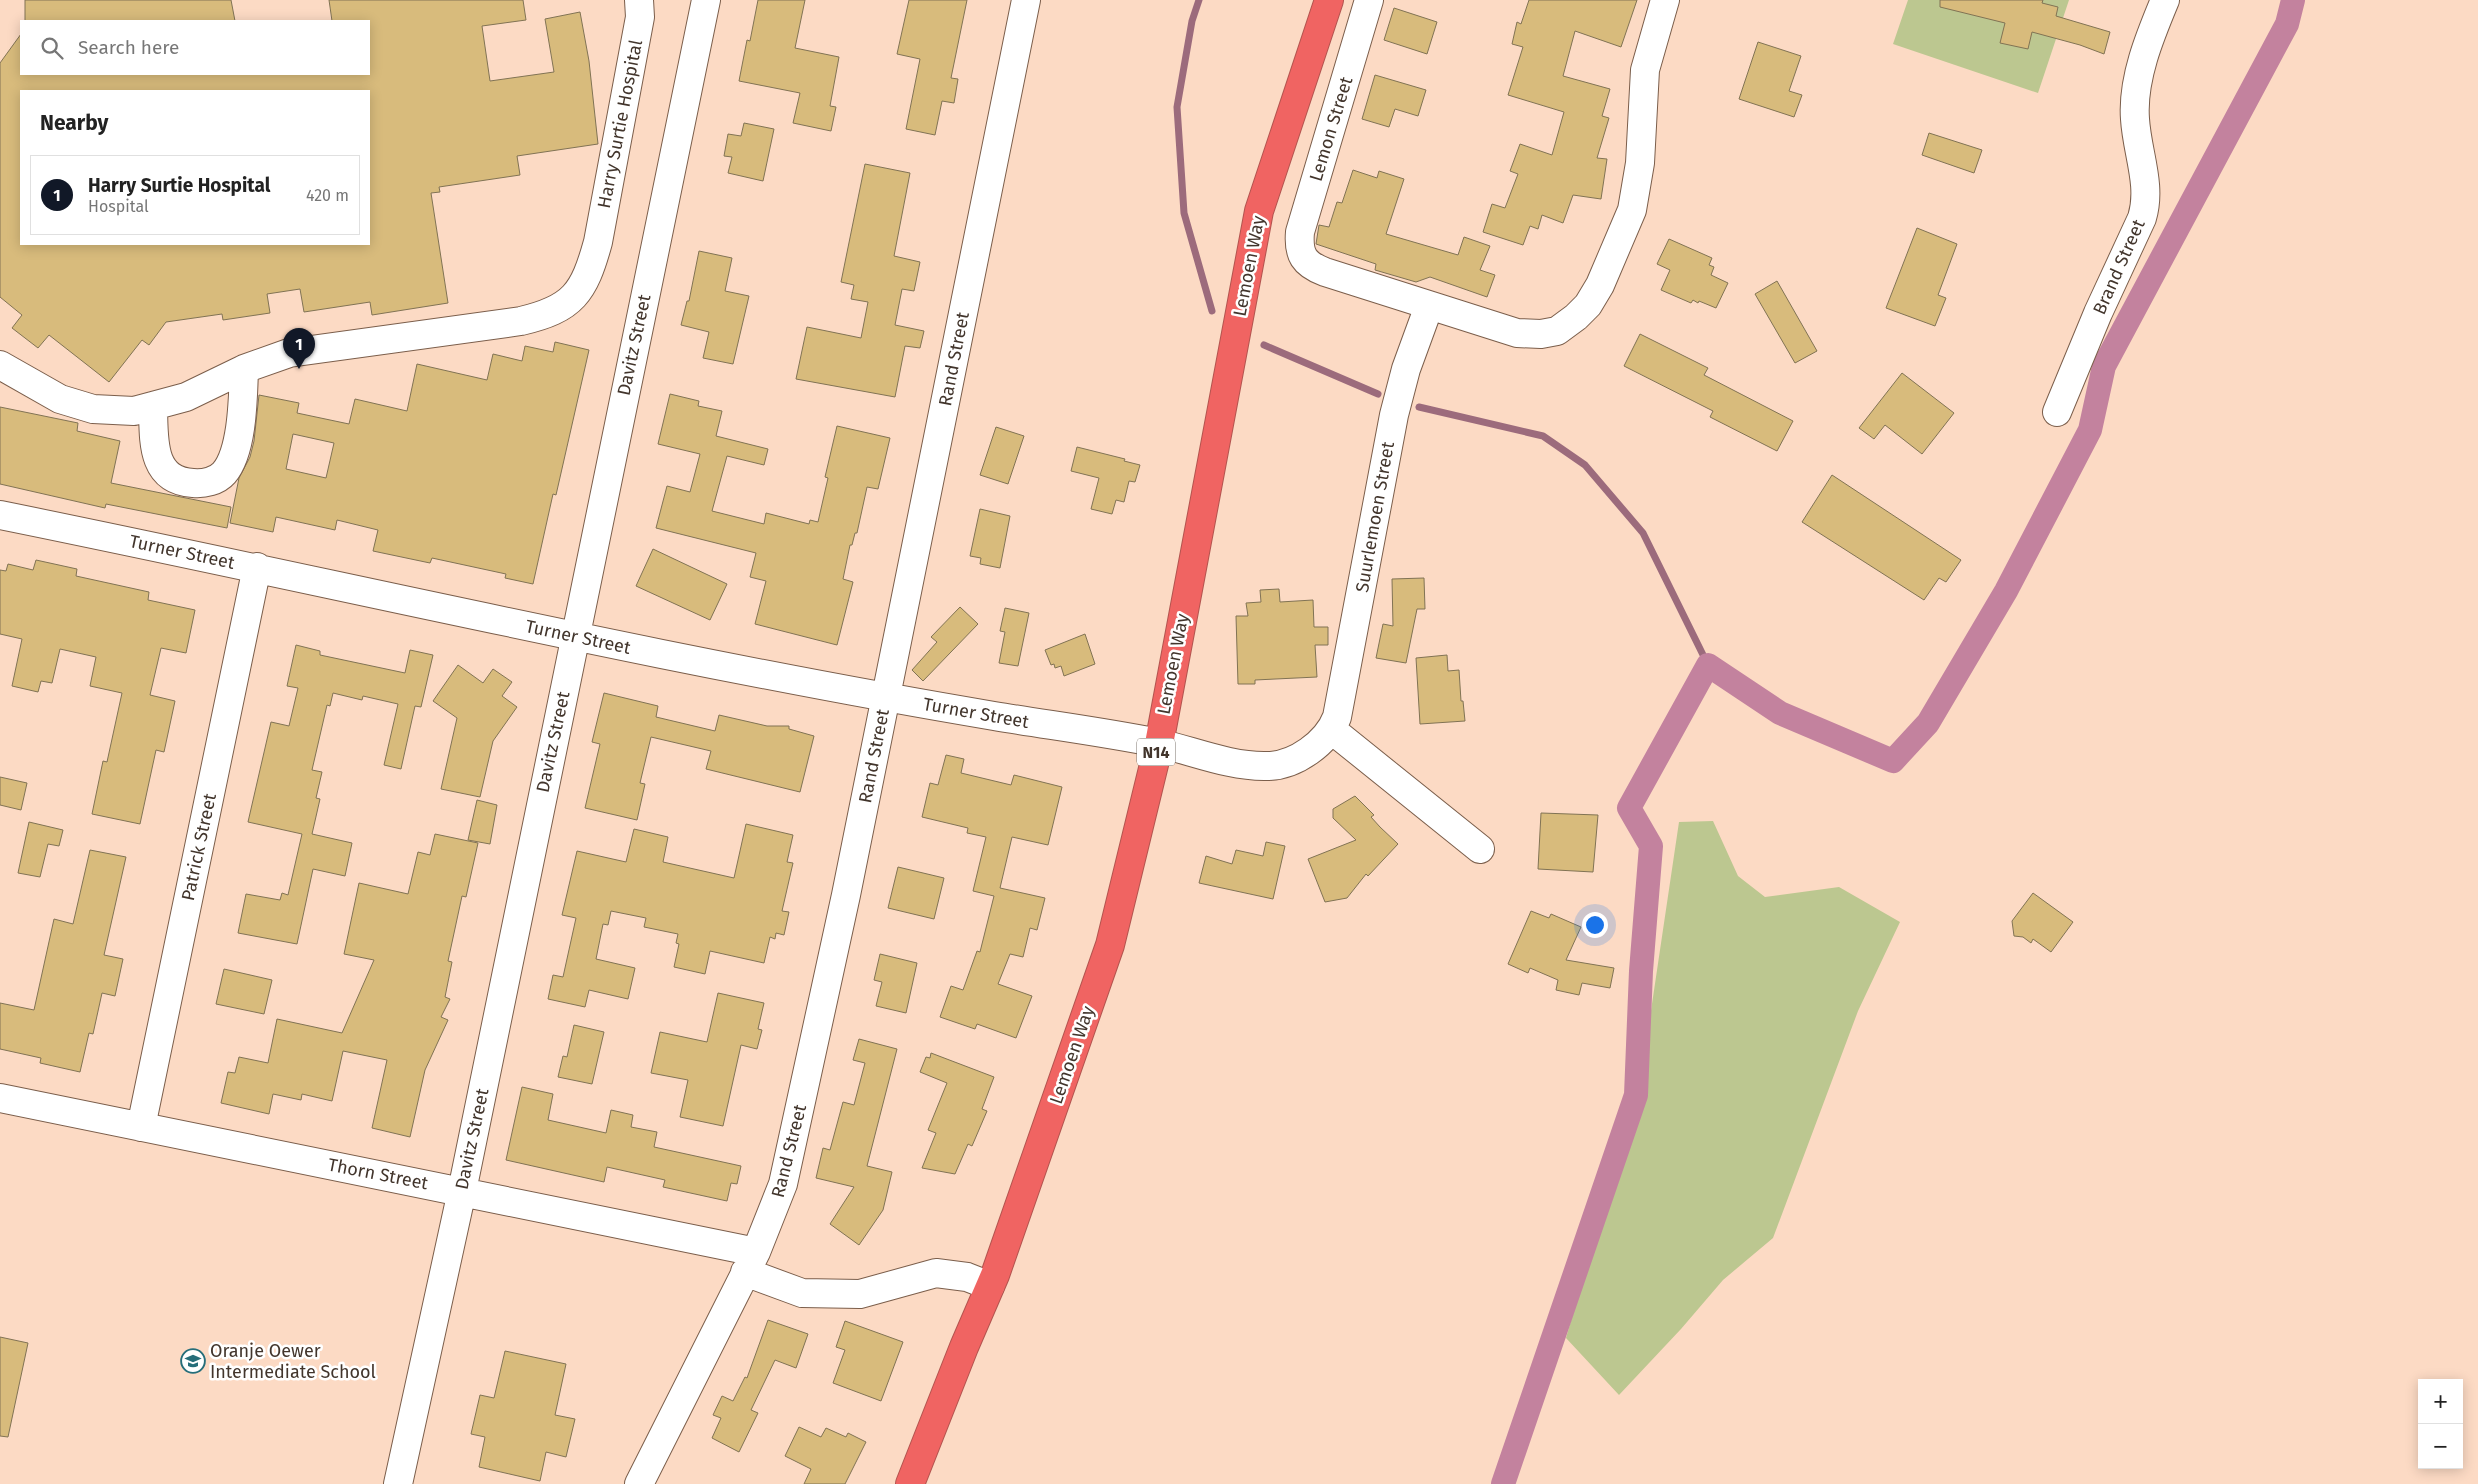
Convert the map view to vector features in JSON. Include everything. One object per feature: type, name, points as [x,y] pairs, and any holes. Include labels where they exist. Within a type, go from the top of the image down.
[{"type":"highway","name":"Lemoen Way","points":[[910,1484],[990,1286],[1110,945],[1158,744],[1259,211],[1328,0]]},
{"type":"street","name":"Harry Surtie Hospital","points":[[0,365],[60,399],[93,409],[134,412],[186,397],[244,369],[289,353],[520,321],[562,308],[570,300],[590,271],[598,242],[640,17],[639,0]]},
{"type":"street","name":"Davitz Street","points":[[398,1484],[462,1191],[706,0]]},
{"type":"street","name":"Rand Street","points":[[639,1484],[750,1262],[778,1199],[787,1168],[846,895],[1026,0]]},
{"type":"street","name":"Lemon Street","points":[[1369,0],[1300,232],[1299,248],[1303,257],[1320,270],[1429,306]]},
{"type":"street","points":[[1429,306],[1517,333],[1533,334],[1557,331],[1588,305],[1600,285],[1632,210],[1640,163],[1645,70],[1665,0]]},
{"type":"street","name":"Brand Street","points":[[2057,412],[2146,206],[2146,191],[2136,135],[2135,102],[2142,65],[2165,0]]},
{"type":"street","name":"Suurlemoen Street","points":[[1332,730],[1342,702],[1394,415],[1406,369],[1429,306]]},
{"type":"street","points":[[153,406],[157,458],[166,473],[177,482],[196,484],[210,482],[224,472],[236,449],[242,418],[244,369]]},
{"type":"street","name":"Turner Street","points":[[0,515],[256,567],[576,637],[885,698],[1158,744]]},
{"type":"street","name":"Patrick Street","points":[[141,1127],[256,567]]},
{"type":"street","points":[[1158,744],[1232,762],[1267,766],[1294,760],[1332,730],[1480,849]]},
{"type":"street","name":"Thorn Street","points":[[0,1098],[462,1191],[750,1262],[802,1293],[860,1294],[936,1273],[967,1277],[990,1286]]},
{"type":"green space","points":[[1908,0],[2069,0],[2038,93],[1893,44]]},
{"type":"green space","points":[[1713,821],[1738,876],[1765,897],[1839,887],[1900,922],[1858,1011],[1773,1238],[1723,1280],[1681,1329],[1619,1395],[1566,1338],[1641,1078],[1679,822]]},
{"type":"building","points":[[25,0],[231,0],[235,20],[25,20]]},
{"type":"building","points":[[329,0],[523,0],[526,20],[482,26],[490,81],[554,72],[545,19],[580,12],[589,61],[598,144],[517,156],[520,175],[439,187],[440,192],[431,193],[448,303],[372,315],[370,302],[304,312],[300,289],[267,294],[270,313],[223,320],[222,314],[166,322],[149,345],[142,340],[109,382],[49,335],[38,348],[12,328],[22,315],[0,297],[0,63],[20,35],[20,75],[370,75],[370,20],[332,20]]},
{"type":"building","points":[[758,0],[805,0],[795,48],[839,57],[830,106],[836,107],[831,131],[793,123],[800,93],[739,81],[747,40],[750,41]]},
{"type":"building","points":[[909,0],[967,0],[951,78],[958,79],[954,103],[942,101],[935,135],[906,129],[920,59],[897,54]]},
{"type":"building","points":[[1529,0],[1637,0],[1621,47],[1575,31],[1563,76],[1610,89],[1602,116],[1609,118],[1597,158],[1607,159],[1601,199],[1573,195],[1563,223],[1542,215],[1538,229],[1530,226],[1523,245],[1483,232],[1492,204],[1505,208],[1518,174],[1510,171],[1520,144],[1552,155],[1564,112],[1508,95],[1523,47],[1512,44],[1517,22],[1521,24]]},
{"type":"building","points":[[1940,0],[2043,0],[2042,3],[2058,7],[2056,16],[2110,32],[2104,54],[2080,45],[2032,32],[2028,49],[2000,43],[2005,23],[1940,7]]},
{"type":"building","points":[[1394,8],[1437,22],[1427,54],[1384,40]]},
{"type":"building","points":[[1758,42],[1801,56],[1789,91],[1802,95],[1794,117],[1739,99]]},
{"type":"building","points":[[1375,75],[1426,90],[1418,116],[1395,109],[1389,127],[1362,119]]},
{"type":"building","points":[[744,123],[774,129],[763,181],[728,173],[732,157],[724,156],[728,134],[741,136]]},
{"type":"building","points":[[1929,133],[1982,150],[1974,173],[1922,155]]},
{"type":"building","points":[[865,164],[910,173],[894,256],[920,262],[914,291],[902,289],[895,325],[924,331],[920,348],[905,346],[895,397],[796,379],[807,327],[861,338],[868,302],[851,299],[854,285],[841,282]]},
{"type":"building","points":[[1353,170],[1377,178],[1379,171],[1404,179],[1386,234],[1458,255],[1464,237],[1490,246],[1480,270],[1495,275],[1487,297],[1430,277],[1416,282],[1375,270],[1376,264],[1316,244],[1319,225],[1329,227],[1337,202],[1342,203]]},
{"type":"building","points":[[1917,228],[1957,244],[1938,295],[1946,298],[1935,326],[1886,308]]},
{"type":"building","points":[[1669,239],[1712,258],[1709,265],[1714,267],[1711,275],[1728,283],[1716,308],[1699,301],[1698,303],[1693,300],[1691,303],[1661,290],[1670,270],[1657,264]]},
{"type":"building","points":[[699,251],[732,258],[725,291],[749,296],[733,364],[703,358],[709,332],[681,325],[687,301],[689,301]]},
{"type":"building","points":[[1777,281],[1817,351],[1795,363],[1755,294]]},
{"type":"building","points":[[1640,334],[1708,368],[1704,375],[1793,421],[1777,451],[1710,417],[1713,411],[1624,366]]},
{"type":"building","points":[[555,342],[589,350],[556,495],[553,494],[533,584],[505,578],[506,574],[432,558],[430,563],[373,551],[378,530],[337,520],[335,530],[276,517],[273,532],[230,523],[239,478],[250,457],[254,441],[259,395],[299,403],[297,413],[349,424],[355,399],[407,411],[417,364],[487,380],[493,354],[522,361],[525,346],[553,352]],"holes":[[[293,434],[334,443],[326,478],[286,469]]]},
{"type":"building","points":[[1902,373],[1954,413],[1922,454],[1885,425],[1874,439],[1859,428]]},
{"type":"building","points":[[670,394],[699,401],[698,406],[722,411],[716,436],[768,449],[764,465],[727,456],[712,511],[764,524],[766,513],[809,524],[810,520],[818,522],[828,478],[825,477],[837,426],[890,438],[878,489],[867,487],[857,533],[855,533],[852,545],[850,545],[843,579],[853,582],[837,645],[755,624],[766,581],[750,577],[756,553],[656,528],[667,486],[690,492],[700,454],[658,444]]},
{"type":"building","points":[[0,407],[78,423],[77,431],[120,441],[111,483],[231,507],[227,528],[106,504],[105,508],[0,484]]},
{"type":"building","points":[[996,427],[1024,436],[1008,484],[980,475]]},
{"type":"building","points":[[1077,447],[1125,459],[1124,461],[1140,465],[1135,482],[1129,481],[1124,502],[1116,500],[1112,514],[1091,509],[1099,478],[1071,471]]},
{"type":"building","points":[[1832,475],[1961,560],[1946,582],[1939,578],[1924,600],[1802,522]]},
{"type":"building","points":[[980,509],[1010,516],[1000,568],[980,564],[981,558],[970,556]]},
{"type":"building","points":[[653,549],[727,584],[710,620],[636,586]]},
{"type":"building","points":[[36,560],[77,569],[76,576],[149,592],[148,600],[195,610],[186,653],[161,648],[150,695],[175,701],[164,752],[156,750],[140,824],[92,814],[103,761],[107,762],[122,693],[90,686],[96,657],[60,649],[52,683],[41,681],[38,692],[12,686],[22,639],[0,634],[0,570],[6,571],[8,564],[33,570]]},
{"type":"building","points":[[1424,578],[1425,609],[1417,609],[1406,663],[1376,658],[1383,624],[1393,626],[1392,579]]},
{"type":"building","points":[[1279,589],[1280,602],[1313,600],[1314,627],[1328,627],[1328,645],[1315,645],[1317,677],[1255,680],[1255,684],[1238,684],[1236,616],[1248,616],[1246,603],[1261,602],[1260,590]]},
{"type":"building","points":[[960,607],[978,624],[923,681],[912,670],[937,642],[931,637]]},
{"type":"building","points":[[1005,608],[1029,613],[1018,666],[999,663],[1005,632],[1000,631]]},
{"type":"building","points":[[1085,634],[1095,664],[1064,676],[1061,666],[1055,668],[1054,664],[1051,665],[1045,650]]},
{"type":"building","points":[[296,645],[320,651],[320,655],[405,673],[410,650],[433,655],[421,707],[415,706],[401,769],[384,765],[398,704],[363,696],[362,700],[333,693],[330,706],[327,705],[312,770],[322,772],[316,798],[320,799],[312,834],[352,843],[345,876],[313,869],[297,944],[238,933],[246,894],[280,900],[282,893],[288,895],[302,834],[248,822],[271,722],[289,726],[298,688],[287,686]]},
{"type":"building","points":[[1447,655],[1448,671],[1459,670],[1461,701],[1463,701],[1465,721],[1420,724],[1416,658]]},
{"type":"building","points":[[458,665],[483,683],[493,669],[512,682],[502,696],[517,707],[493,741],[480,797],[441,789],[457,718],[433,701]]},
{"type":"building","points":[[604,693],[658,706],[656,717],[715,731],[719,715],[767,726],[789,726],[789,729],[814,736],[800,792],[706,769],[711,751],[651,737],[640,783],[645,784],[637,820],[585,808],[600,744],[592,742]]},
{"type":"building","points":[[946,755],[964,759],[961,773],[1011,785],[1014,775],[1062,787],[1048,845],[1012,837],[1000,888],[1045,898],[1037,930],[1030,928],[1023,957],[1010,954],[998,984],[1032,996],[1016,1038],[977,1024],[975,1029],[940,1017],[951,986],[963,990],[977,951],[980,952],[994,896],[973,891],[986,837],[967,833],[968,828],[922,817],[930,783],[938,785]]},
{"type":"building","points":[[0,777],[27,783],[21,810],[0,805]]},
{"type":"building","points":[[1355,796],[1374,815],[1371,817],[1398,844],[1368,876],[1366,874],[1347,898],[1325,902],[1308,859],[1356,840],[1333,818],[1333,809]]},
{"type":"building","points":[[477,800],[497,805],[490,844],[468,840]]},
{"type":"building","points":[[1541,813],[1598,815],[1593,872],[1538,869]]},
{"type":"building","points":[[29,822],[63,830],[59,846],[48,844],[40,877],[18,873]]},
{"type":"building","points":[[746,824],[793,835],[787,862],[793,863],[782,911],[789,912],[784,935],[776,933],[775,939],[770,937],[764,963],[710,951],[705,974],[674,967],[679,944],[676,943],[678,934],[644,927],[646,918],[611,911],[608,925],[603,924],[596,959],[635,968],[628,999],[589,990],[585,1007],[548,999],[553,975],[563,977],[576,918],[562,915],[577,851],[626,862],[634,829],[668,837],[663,862],[734,878]]},
{"type":"building","points":[[435,834],[478,843],[466,897],[462,896],[448,961],[452,962],[445,997],[450,999],[441,1017],[448,1020],[425,1070],[410,1137],[372,1128],[387,1060],[343,1051],[332,1101],[302,1094],[301,1100],[273,1094],[269,1114],[221,1103],[228,1072],[235,1073],[239,1057],[268,1063],[277,1019],[342,1033],[374,960],[344,954],[359,883],[408,894],[418,852],[430,855]]},
{"type":"building","points":[[1266,842],[1285,846],[1273,899],[1199,883],[1206,856],[1232,864],[1236,850],[1263,856]]},
{"type":"building","points":[[90,850],[126,857],[104,955],[123,959],[115,996],[102,993],[93,1034],[89,1033],[80,1072],[40,1063],[41,1058],[0,1049],[0,1003],[34,1010],[54,919],[73,924]]},
{"type":"building","points":[[898,867],[944,878],[934,919],[888,908]]},
{"type":"building","points":[[2033,893],[2073,922],[2051,952],[2033,939],[2031,943],[2023,937],[2014,936],[2012,921]]},
{"type":"building","points":[[1531,911],[1549,918],[1551,914],[1581,927],[1566,960],[1614,968],[1610,988],[1582,983],[1579,995],[1556,990],[1558,980],[1530,968],[1528,973],[1508,964]]},
{"type":"building","points":[[880,954],[917,963],[906,1013],[876,1006],[882,982],[874,980]]},
{"type":"building","points":[[224,969],[272,980],[264,1014],[216,1004]]},
{"type":"building","points":[[718,993],[764,1003],[758,1029],[762,1030],[757,1049],[741,1045],[723,1126],[680,1117],[688,1080],[651,1073],[660,1032],[707,1042]]},
{"type":"building","points":[[574,1025],[604,1032],[592,1084],[558,1077],[563,1056],[567,1057]]},
{"type":"building","points":[[859,1039],[897,1049],[867,1166],[892,1172],[883,1210],[859,1245],[830,1224],[854,1187],[816,1178],[823,1148],[830,1150],[843,1102],[854,1105],[865,1063],[853,1060]]},
{"type":"building","points":[[931,1053],[994,1077],[982,1109],[987,1111],[972,1146],[968,1144],[955,1174],[922,1168],[936,1133],[928,1130],[947,1083],[920,1072],[926,1057],[930,1058]]},
{"type":"building","points":[[522,1087],[553,1094],[548,1120],[606,1133],[611,1110],[633,1115],[631,1127],[657,1132],[654,1147],[741,1166],[737,1184],[731,1183],[727,1201],[663,1187],[665,1180],[607,1167],[604,1182],[506,1160]]},
{"type":"building","points":[[768,1320],[808,1334],[796,1368],[775,1360],[751,1410],[758,1413],[739,1452],[712,1438],[721,1418],[713,1415],[722,1396],[733,1401],[745,1377],[747,1378]]},
{"type":"building","points":[[845,1321],[903,1342],[881,1401],[833,1383],[845,1350],[836,1347]]},
{"type":"building","points":[[0,1337],[28,1343],[8,1437],[0,1436]]},
{"type":"building","points":[[505,1351],[566,1364],[555,1415],[575,1419],[566,1457],[546,1452],[540,1481],[479,1467],[485,1437],[471,1434],[480,1395],[494,1398]]},
{"type":"building","points":[[799,1427],[821,1437],[826,1428],[846,1437],[848,1433],[866,1442],[845,1484],[804,1484],[811,1469],[785,1456]]},
{"type":"waterway","points":[[1199,0],[1192,21],[1177,107],[1184,213],[1212,311]]},
{"type":"waterway","points":[[1503,1484],[1636,1095],[1641,971],[1651,846],[1629,808],[1708,665],[1780,713],[1893,761],[1928,723],[2006,591],[2090,430],[2104,366],[2287,24],[2293,0]]},
{"type":"waterway","points":[[1264,345],[1378,394]]},
{"type":"waterway","points":[[1419,407],[1543,436],[1585,465],[1643,533],[1708,665]]},
{"type":"place","name":"Harry Surtie Hospital","points":[[299,369]]},
{"type":"place","name":"Oranje Oewer Intermediate School","points":[[193,1361]]}]
